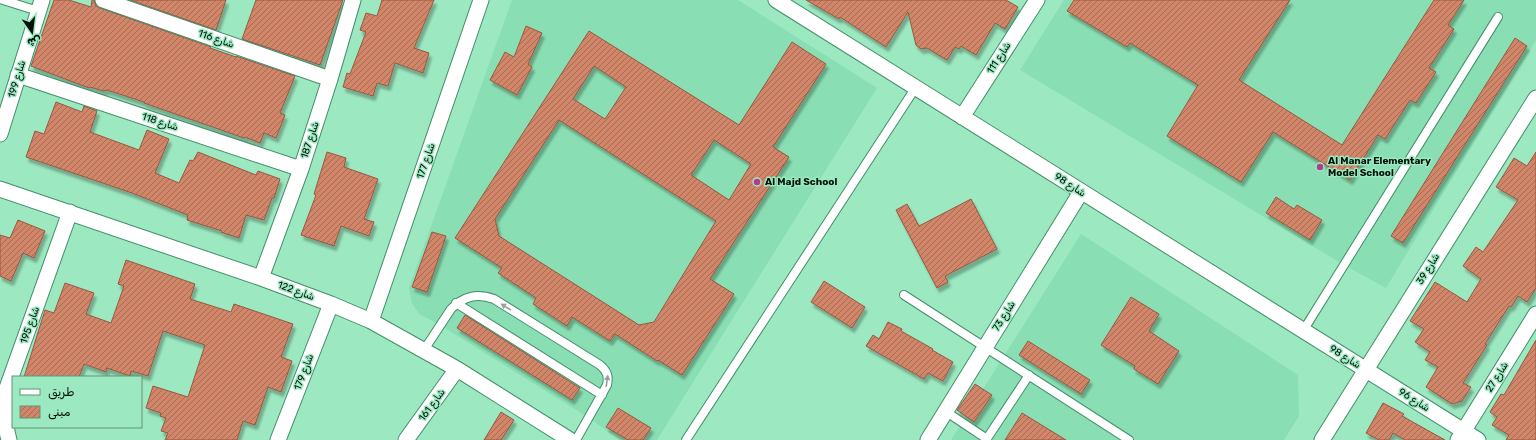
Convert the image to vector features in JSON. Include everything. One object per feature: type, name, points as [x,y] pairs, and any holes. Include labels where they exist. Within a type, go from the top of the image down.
[{"type":"street","name":"شارع 116","points":[[103,0],[330,79]]},
{"type":"street","name":"شارع 187","points":[[261,278],[301,169],[330,79],[353,0]]},
{"type":"street","name":"شارع 177","points":[[371,321],[481,0]]},
{"type":"street","name":"شارع 98","points":[[776,0],[1364,370]]},
{"type":"street","name":"شارع 111","points":[[962,117],[1037,0]]},
{"type":"street","name":"شارع 199","points":[[0,134],[40,6]]},
{"type":"street","name":"شارع 118","points":[[18,75],[301,169]]},
{"type":"street","name":"شارع 39","points":[[1322,440],[1364,370],[1536,98]]},
{"type":"street","name":"شارع 122","points":[[0,189],[261,278],[371,321],[424,350],[570,440]]},
{"type":"street","name":"شارع 73","points":[[928,440],[1081,192]]},
{"type":"street","name":"شارع 195","points":[[12,376],[70,212]]},
{"type":"street","name":"شارع 179","points":[[278,440],[330,304]]},
{"type":"street","name":"شارع 27","points":[[1461,435],[1536,314]]},
{"type":"street","name":"شارع 161","points":[[406,440],[457,370]]},
{"type":"street","name":"شارع 96","points":[[1364,370],[1461,435],[1478,440]]},
{"type":"street","name":"شارع 195","points":[[9,440],[5,427],[4,407],[12,377]]},
{"type":"lane","points":[[3,0],[40,6]]},
{"type":"lane","points":[[1303,331],[1498,17]]},
{"type":"lane","points":[[686,440],[916,87]]},
{"type":"lane","points":[[904,295],[1129,440]]},
{"type":"lane","points":[[424,350],[451,309],[464,298],[485,296],[494,299],[600,365],[608,374],[608,379],[602,395],[576,440]]},
{"type":"lane","points":[[456,304],[602,395]]},
{"type":"lane","points":[[945,411],[987,440],[1029,376]]},
{"type":"shaded area","points":[[512,0],[738,0],[877,88],[657,440],[620,440],[589,418],[440,325],[419,314],[412,303],[409,288]]},
{"type":"shaded area","name":"Al Manar Elementary Model School","points":[[1064,0],[1536,0],[1536,40],[1386,288],[1344,265],[1020,70]]},
{"type":"shaded area","points":[[1081,234],[1298,375],[1299,416],[1284,440],[951,440]]},
{"type":"building","points":[[54,0],[69,0],[91,7],[92,0],[94,0],[96,6],[100,8],[211,47],[210,48],[295,76],[280,113],[285,115],[276,138],[264,133],[260,143],[107,90],[103,91],[89,88],[31,66]]},
{"type":"building","points":[[130,0],[226,0],[216,30]]},
{"type":"building","points":[[256,0],[343,0],[320,65],[242,39]]},
{"type":"building","points":[[382,0],[434,0],[414,48],[429,53],[423,73],[395,63],[388,86],[377,83],[373,96],[343,87],[347,73],[350,74],[366,32],[360,30],[366,13],[377,16]]},
{"type":"building","points":[[806,0],[1006,0],[1018,7],[1005,29],[995,23],[976,55],[961,46],[959,49],[955,47],[947,60],[927,48],[921,49],[916,45],[908,12],[886,47],[840,17],[839,19]]},
{"type":"building","points":[[1074,0],[1290,0],[1239,80],[1342,145],[1434,0],[1464,0],[1448,25],[1454,29],[1429,68],[1436,72],[1416,103],[1410,100],[1385,139],[1378,135],[1350,180],[1273,132],[1241,182],[1167,136],[1198,85],[1130,43],[1127,47],[1067,11]]},
{"type":"building","points":[[526,26],[542,33],[528,64],[532,67],[517,95],[490,80],[505,52],[514,57]]},
{"type":"building","points":[[589,31],[739,125],[792,42],[826,64],[773,147],[789,157],[710,279],[734,294],[682,375],[615,334],[610,341],[572,317],[567,326],[533,304],[536,298],[498,273],[502,268],[455,238]],"holes":[[[594,66],[626,87],[605,119],[573,99]],[[559,120],[716,221],[654,322],[639,325],[499,236],[495,219]],[[714,140],[751,164],[729,200],[691,175]]]},
{"type":"building","points":[[1515,38],[1527,46],[1403,243],[1391,236]]},
{"type":"building","points":[[56,102],[82,112],[84,106],[97,111],[90,132],[139,150],[147,130],[169,139],[155,173],[179,183],[190,160],[193,161],[198,152],[256,175],[258,171],[280,179],[274,198],[272,198],[264,220],[246,215],[239,238],[187,220],[188,215],[132,193],[26,157],[35,131],[44,134]]},
{"type":"building","points":[[327,152],[346,158],[344,167],[378,179],[364,219],[374,222],[369,236],[341,226],[334,246],[301,235],[316,195],[314,194]]},
{"type":"building","points":[[1536,152],[1536,288],[1527,302],[1518,296],[1511,307],[1509,306],[1463,383],[1471,387],[1462,401],[1452,404],[1426,387],[1438,367],[1425,360],[1430,352],[1415,342],[1424,329],[1410,321],[1435,282],[1467,302],[1481,279],[1463,266],[1476,247],[1483,252],[1518,200],[1496,187],[1514,158],[1527,166]]},
{"type":"building","points":[[1276,197],[1294,209],[1297,205],[1322,220],[1310,240],[1266,213]]},
{"type":"building","points":[[971,199],[997,249],[945,276],[948,282],[937,288],[896,210],[907,204],[919,226]]},
{"type":"building","points":[[18,220],[45,231],[34,258],[23,253],[11,281],[0,276],[0,235],[10,238]]},
{"type":"building","points":[[432,232],[446,236],[427,292],[412,287]]},
{"type":"building","points":[[126,260],[195,284],[190,299],[231,312],[234,304],[293,324],[281,357],[292,361],[281,392],[268,387],[255,425],[243,421],[237,440],[165,440],[168,433],[161,431],[166,418],[160,416],[161,413],[146,408],[153,386],[188,397],[205,345],[163,331],[148,376],[131,371],[130,376],[107,368],[106,372],[84,364],[79,376],[24,376],[45,310],[54,313],[65,283],[94,293],[86,314],[111,323],[124,286],[118,284]]},
{"type":"building","points":[[824,281],[865,307],[852,328],[811,302]]},
{"type":"building","points":[[1131,297],[1159,314],[1149,331],[1179,351],[1158,384],[1134,369],[1135,366],[1101,345]]},
{"type":"building","points":[[465,315],[580,388],[572,400],[457,328]]},
{"type":"building","points":[[888,322],[902,329],[901,331],[953,362],[943,381],[928,373],[924,379],[866,346],[873,335],[879,339]]},
{"type":"building","points":[[1536,340],[1536,440],[1506,440],[1509,435],[1492,425],[1497,417],[1490,412],[1501,394],[1504,395]]},
{"type":"building","points":[[1028,341],[1090,380],[1081,394],[1019,355]]},
{"type":"building","points":[[975,384],[992,395],[974,422],[957,410]]},
{"type":"building","points":[[1383,403],[1404,414],[1402,416],[1445,440],[1405,440],[1393,433],[1389,440],[1379,440],[1366,433]]},
{"type":"building","points":[[618,408],[651,428],[643,440],[628,440],[606,427]]},
{"type":"building","points":[[501,412],[514,420],[501,440],[484,440]]},
{"type":"building","points":[[1022,413],[1066,440],[1005,440]]},
{"type":"place","name":"Al Manar Elementary Model School","points":[[1320,167]]},
{"type":"place","name":"Al Majd School","points":[[757,182]]}]
